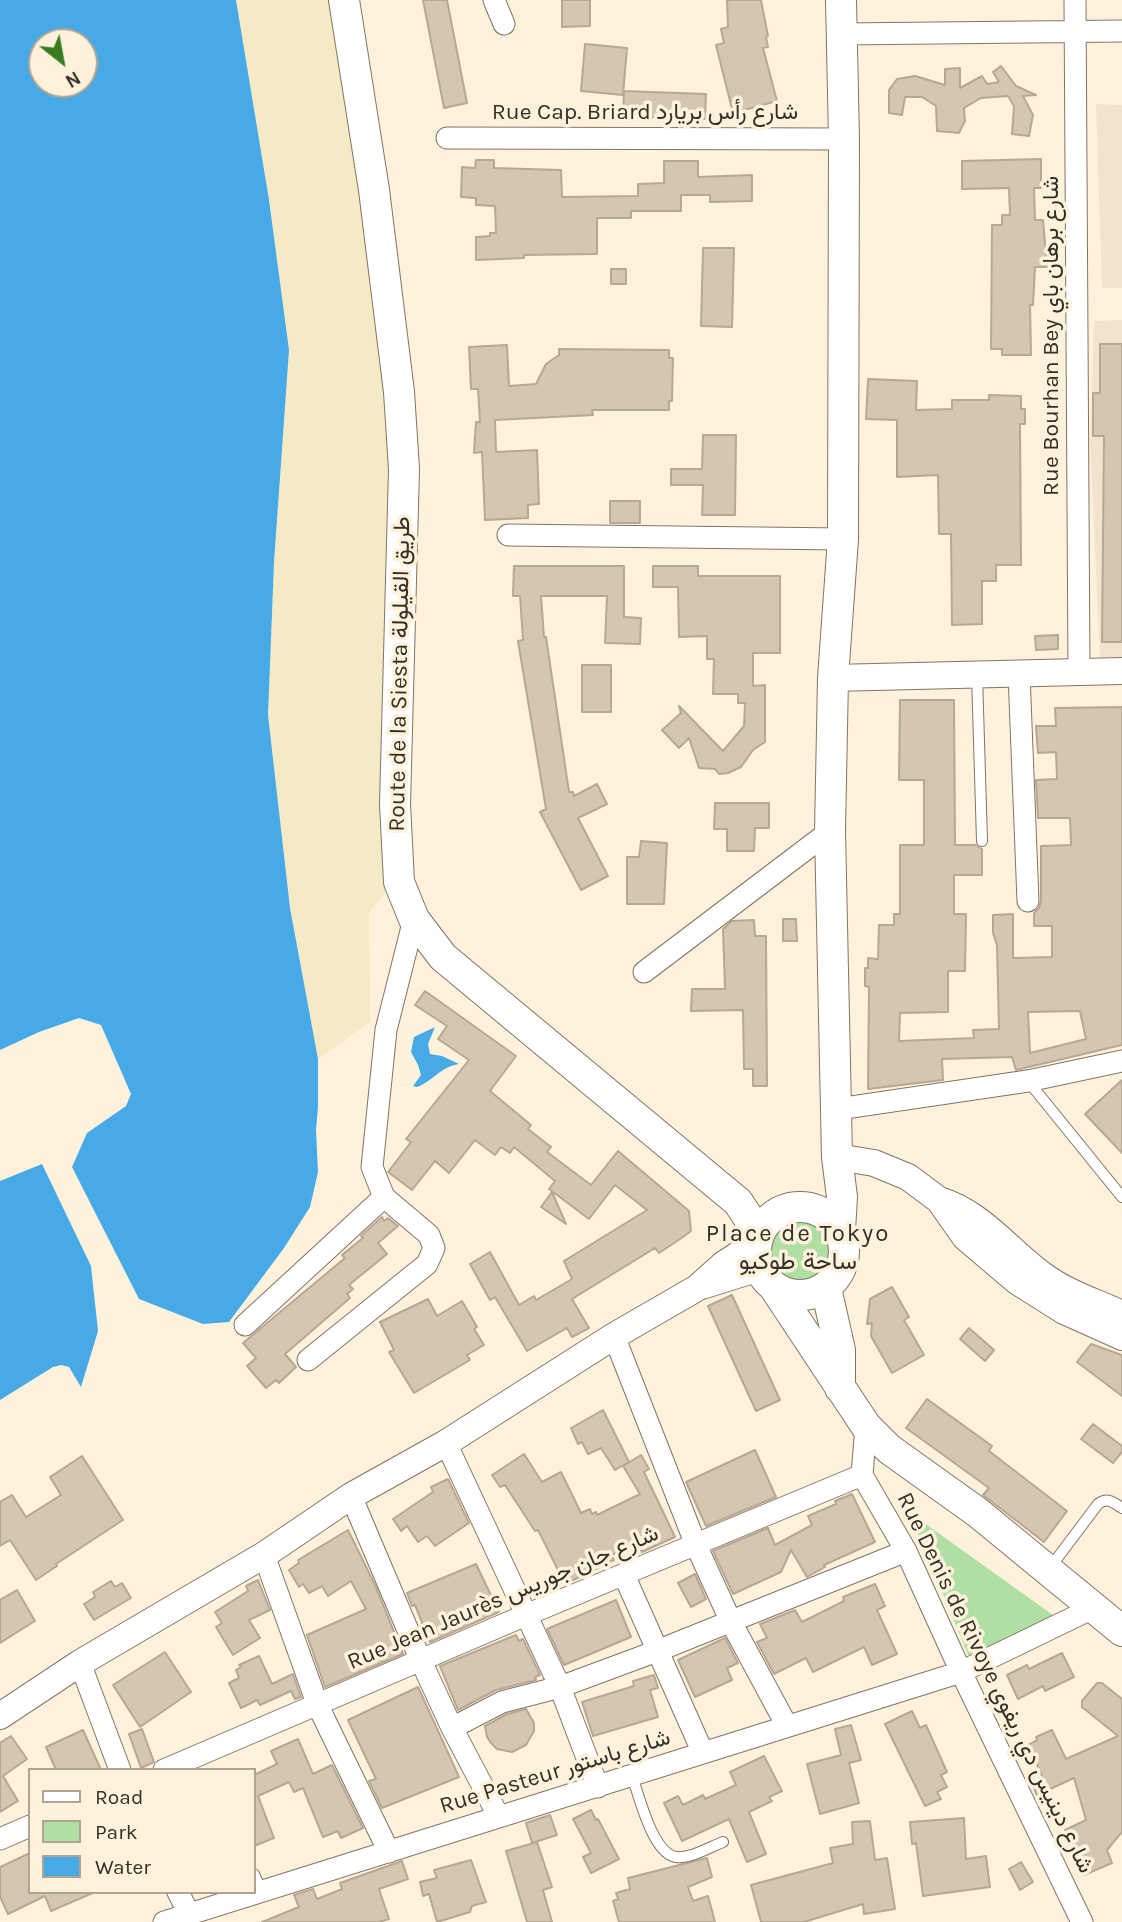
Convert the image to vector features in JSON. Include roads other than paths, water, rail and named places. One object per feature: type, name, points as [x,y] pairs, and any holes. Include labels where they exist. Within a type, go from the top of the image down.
[{"type":"main road","name":"Route de la Siesta طريق القيلولة","points":[[344,0],[374,190],[399,392],[404,469],[395,804],[399,882],[414,919],[443,957],[738,1202],[840,1388],[866,1426],[889,1449],[977,1512],[1122,1631]]},
{"type":"main road","points":[[840,1230],[825,1214],[805,1207],[781,1211],[764,1250],[786,1294],[814,1294],[826,1288],[842,1268],[845,1255],[840,1230],[842,1197],[837,1157],[830,831],[833,678],[843,539],[844,139],[841,0]]},
{"type":"main road","points":[[805,1207],[837,1157]]},
{"type":"main road","points":[[826,1288],[840,1350],[840,1388]]},
{"type":"street","points":[[494,0],[505,24]]},
{"type":"street","name":"Rue Bourhan Bey شارع برهان باي","points":[[1075,0],[1079,671]]},
{"type":"street","points":[[842,34],[1122,31]]},
{"type":"street","name":"Rue Cap. Briard شارع رأس بريارد","points":[[447,138],[844,139]]},
{"type":"street","points":[[508,536],[843,539]]},
{"type":"street","points":[[833,678],[1122,671]]},
{"type":"street","points":[[1019,674],[1028,901]]},
{"type":"street","points":[[645,972],[830,831]]},
{"type":"street","points":[[307,1360],[428,1264],[434,1248],[429,1236],[384,1197],[372,1167],[385,1044],[414,919]]},
{"type":"street","points":[[838,1109],[1028,1081],[1122,1061]]},
{"type":"street","points":[[837,1157],[874,1163],[925,1188],[939,1200],[965,1237],[1018,1282],[1063,1311],[1122,1337]]},
{"type":"street","points":[[245,1325],[384,1197]]},
{"type":"street","points":[[939,1200],[972,1215],[1042,1275],[1061,1287],[1122,1314]]},
{"type":"street","points":[[0,1716],[80,1663],[264,1555],[351,1496],[446,1443],[614,1336],[697,1287],[723,1264],[764,1250]]},
{"type":"street","points":[[614,1336],[696,1545],[731,1622],[787,1726]]},
{"type":"street","points":[[862,1475],[866,1426]]},
{"type":"street","points":[[446,1443],[560,1687],[597,1787]]},
{"type":"street","name":"Rue Jean Jaurès شارع جان جوريس","points":[[169,1768],[862,1475]]},
{"type":"street","name":"Rue Denis de Rivoye شارع دينيس دي ريفوي","points":[[862,1475],[906,1551],[961,1672],[1082,1922]]},
{"type":"street","points":[[351,1496],[421,1661],[452,1728],[499,1817]]},
{"type":"street","points":[[452,1728],[502,1702],[560,1687],[657,1651],[906,1551]]},
{"type":"street","points":[[264,1555],[318,1706],[389,1852]]},
{"type":"street","points":[[624,1574],[703,1753]]},
{"type":"street","name":"Rue Pasteur شارع باستور","points":[[258,1883],[389,1852],[961,1672],[1093,1608]]},
{"type":"street","points":[[80,1663],[119,1768]]},
{"type":"street","points":[[0,1839],[28,1827]]},
{"type":"street","points":[[179,1894],[189,1914]]},
{"type":"street","name":"Rue Pasteur شارع باستور","points":[[164,1922],[234,1894]]},
{"type":"lane","points":[[977,675],[982,841]]},
{"type":"lane","points":[[1028,1081],[1122,1197]]},
{"type":"lane","points":[[1048,1570],[1098,1504],[1111,1500],[1122,1508]]},
{"type":"lane","points":[[632,1776],[648,1823],[667,1853],[675,1857],[689,1855],[723,1842]]},
{"type":"water","points":[[0,0],[236,0],[269,200],[289,350],[274,562],[268,715],[290,908],[318,1059],[318,1172],[310,1207],[284,1248],[229,1322],[203,1324],[139,1299],[72,1167],[87,1133],[126,1106],[131,1094],[101,1025],[79,1018],[0,1050]]},
{"type":"water","points":[[435,1027],[428,1044],[430,1054],[459,1064],[446,1068],[417,1087],[413,1086],[421,1075],[411,1052],[414,1037]]},
{"type":"water","points":[[42,1164],[91,1266],[98,1331],[81,1387],[69,1367],[61,1365],[53,1367],[0,1400],[0,1181]]},
{"type":"district","name":"Place de Tokyo ساحة طوكيو","points":[[798,1248]]}]
